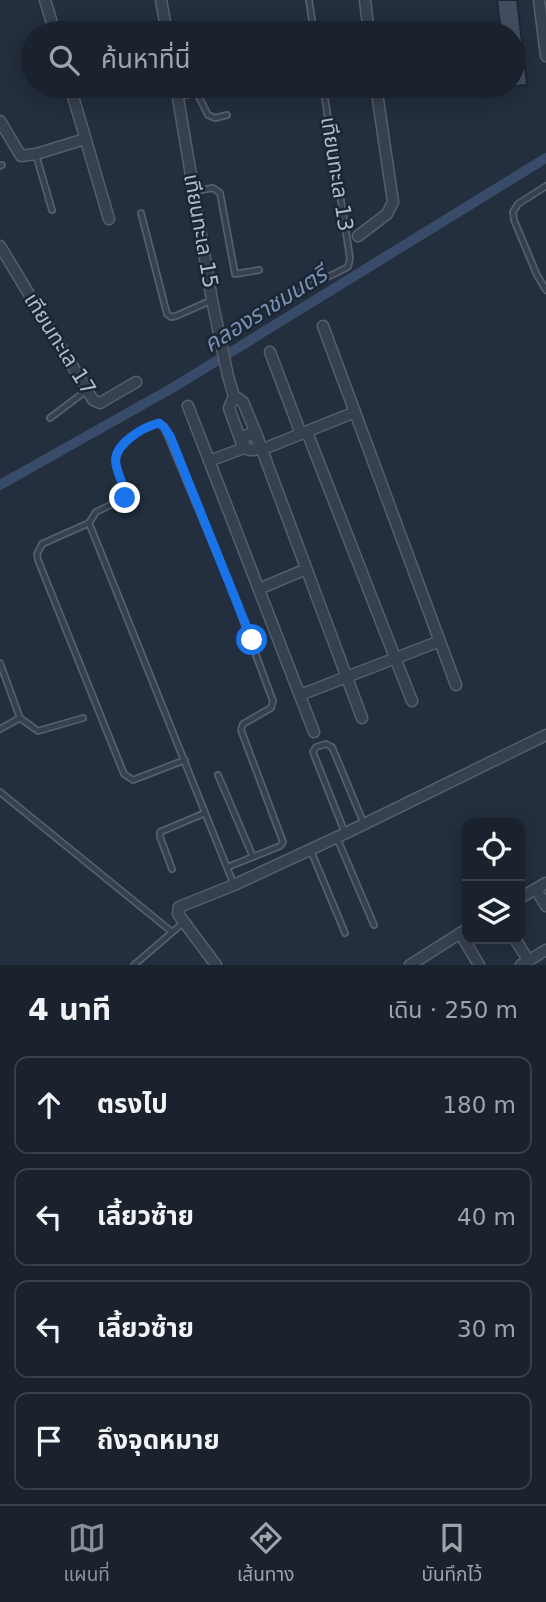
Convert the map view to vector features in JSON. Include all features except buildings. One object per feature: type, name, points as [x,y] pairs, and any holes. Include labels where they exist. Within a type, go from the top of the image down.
[{"type":"street","points":[[45,0],[51,21]]},
{"type":"street","points":[[161,0],[165,21]]},
{"type":"street","points":[[365,0],[368,21]]},
{"type":"street","points":[[539,0],[546,56]]},
{"type":"street","points":[[73,98],[109,219]]},
{"type":"street","name":"เทียนทะเล 15","points":[[178,98],[212,300],[234,396]]},
{"type":"street","points":[[358,236],[387,214],[393,202],[378,98]]},
{"type":"street","points":[[0,121],[21,156],[85,139]]},
{"type":"street","name":"เทียนทะเล 17","points":[[0,246],[93,400],[100,403],[136,382]]},
{"type":"street","points":[[323,326],[456,685]]},
{"type":"street","points":[[270,352],[412,701]]},
{"type":"street","points":[[243,446],[229,408],[234,396],[243,402],[362,718]]},
{"type":"street","points":[[188,406],[314,732]]},
{"type":"street","points":[[259,444],[304,433],[355,412]]},
{"type":"street","points":[[243,446],[243,438],[247,434],[253,434],[259,444]]},
{"type":"street","points":[[209,461],[243,446]]},
{"type":"street","points":[[259,589],[306,569]]},
{"type":"street","points":[[300,695],[440,640]]},
{"type":"street","points":[[216,965],[183,922],[178,914],[179,907],[310,850],[546,735]]},
{"type":"street","points":[[525,895],[546,883]]},
{"type":"street","points":[[536,889],[546,906]]},
{"type":"street","points":[[410,965],[423,961],[462,932]]},
{"type":"street","points":[[470,944],[479,965]]},
{"type":"street","points":[[523,960],[546,950]]},
{"type":"lane","points":[[309,0],[312,21]]},
{"type":"lane","points":[[200,98],[208,115],[215,118],[227,115]]},
{"type":"lane","name":"เทียนทะเล 13","points":[[301,290],[342,270],[349,262],[325,98]]},
{"type":"lane","points":[[36,154],[52,210]]},
{"type":"lane","points":[[546,186],[519,204],[513,212],[514,220],[546,290]]},
{"type":"lane","points":[[194,191],[213,188],[220,193],[235,274],[258,270]]},
{"type":"lane","points":[[141,213],[167,314],[176,316],[212,300]]},
{"type":"lane","points":[[50,418],[87,390]]},
{"type":"lane","points":[[185,760],[133,780],[124,774],[37,554],[42,544],[89,523],[96,512],[125,498],[115,463],[116,455],[142,430],[159,423],[164,427],[235,596],[273,701],[271,708],[243,724],[241,730],[284,842],[228,867]]},
{"type":"lane","points":[[89,523],[234,885]]},
{"type":"lane","points":[[0,663],[20,718],[38,731],[83,718]]},
{"type":"lane","points":[[0,729],[20,718]]},
{"type":"lane","points":[[364,824],[332,747],[326,744],[316,747],[313,752],[374,925]]},
{"type":"lane","points":[[218,775],[253,857]]},
{"type":"lane","points":[[0,792],[172,932]]},
{"type":"lane","points":[[172,869],[160,832],[205,813]]},
{"type":"lane","points":[[310,850],[345,933]]},
{"type":"lane","points":[[134,965],[183,922]]},
{"type":"waterway","name":"คลองราชมนตรี","points":[[0,485],[174,387],[546,158]]},
{"type":"route","points":[[125,498],[115,463],[116,455],[142,430],[159,423],[170,436],[252,640]]}]
